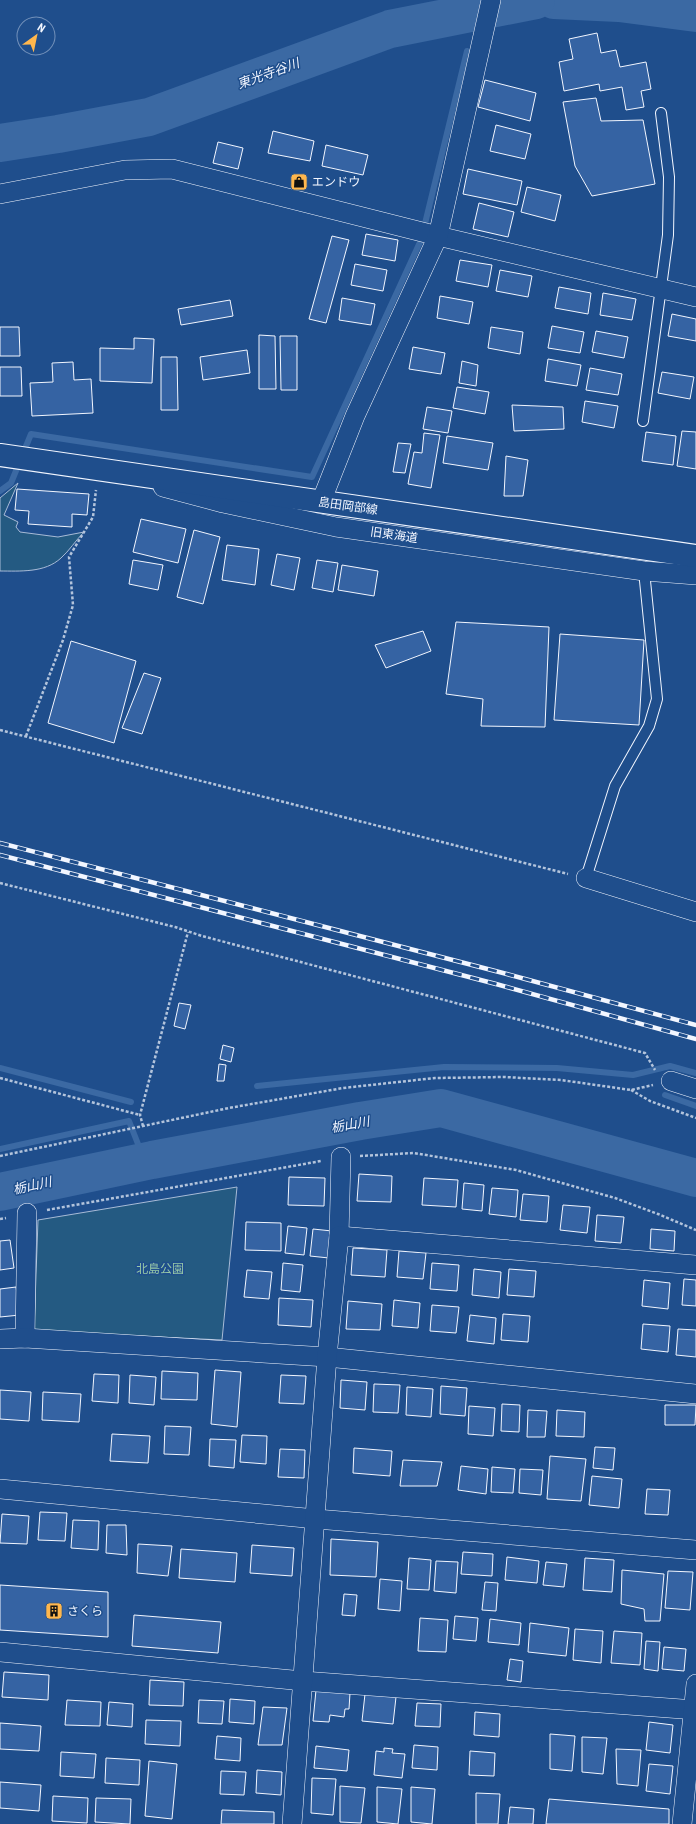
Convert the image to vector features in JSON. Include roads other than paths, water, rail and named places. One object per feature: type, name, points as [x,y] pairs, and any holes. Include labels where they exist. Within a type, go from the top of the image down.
[{"type":"main road","name":"島田岡部線","points":[[0,455],[696,556]]},
{"type":"street","points":[[321,502],[355,416],[438,236],[490,0]]},
{"type":"street","points":[[0,194],[125,170],[172,169],[438,236],[696,297]]},
{"type":"street","name":"旧東海道","points":[[98,470],[223,503],[336,527],[644,571],[696,575]]},
{"type":"street","points":[[586,878],[696,912]]},
{"type":"street","points":[[667,1082],[696,1089]]},
{"type":"street","points":[[292,1824],[327,1357],[339,1236],[341,1157]]},
{"type":"street","points":[[25,1338],[27,1213]]},
{"type":"street","points":[[339,1236],[696,1265]]},
{"type":"street","points":[[0,1339],[25,1338],[327,1357],[696,1394]]},
{"type":"street","points":[[0,1489],[316,1519],[696,1550]]},
{"type":"street","points":[[0,1652],[303,1681],[695,1710]]},
{"type":"street","points":[[682,1824],[695,1710],[696,1684]]},
{"type":"lane","points":[[643,421],[668,235],[669,185],[661,114]]},
{"type":"lane","points":[[586,878],[615,786],[649,726],[657,699],[644,571]]},
{"type":"waterway","name":"東光寺谷川","points":[[0,143],[149,117],[390,29],[536,0]]},
{"type":"waterway","name":"東光寺谷川","points":[[554,0],[619,3],[696,13]]},
{"type":"waterway","points":[[0,491],[11,483],[31,434],[312,477],[421,240],[467,51]]},
{"type":"waterway","points":[[257,1086],[444,1067],[557,1068],[633,1075],[670,1066],[696,1073]]},
{"type":"waterway","points":[[0,1068],[131,1102]]},
{"type":"waterway","points":[[665,1095],[696,1106]]},
{"type":"waterway","name":"栃山川","points":[[0,1192],[152,1160],[360,1121],[441,1108],[696,1178]]},
{"type":"waterway","points":[[0,1149],[129,1121],[145,1162]]},
{"type":"railway","points":[[0,843],[503,973],[696,1025]]},
{"type":"railway","points":[[0,855],[496,984],[696,1039]]},
{"type":"place","name":"エンドウ","points":[[299,182]]},
{"type":"place","name":"さくら","points":[[54,1611]]},
{"type":"park label","name":"北島公園","points":[[160,1269]]}]
